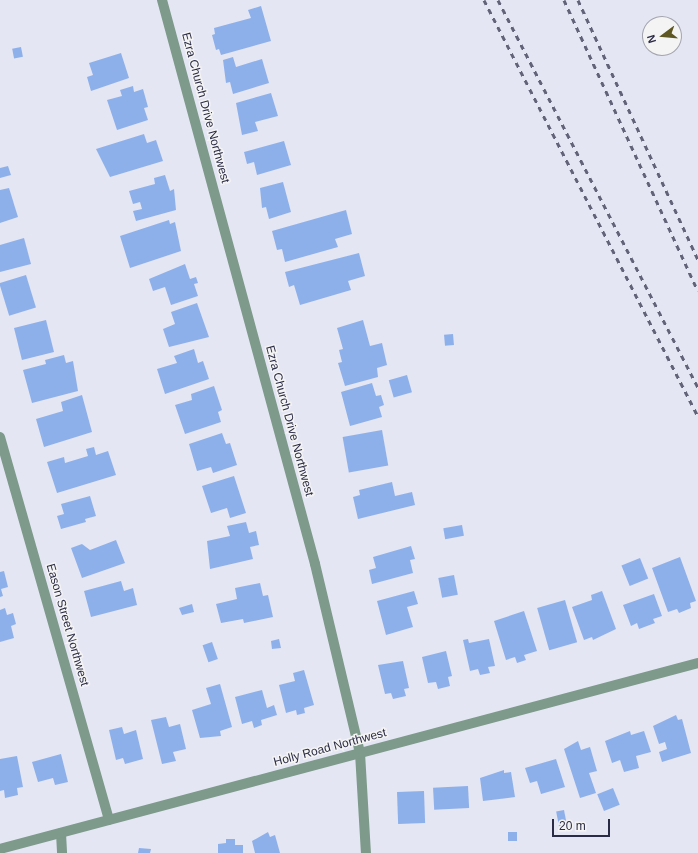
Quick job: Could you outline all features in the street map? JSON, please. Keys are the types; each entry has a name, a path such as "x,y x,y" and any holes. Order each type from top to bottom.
{"street":[{"name":"Ezra Church Drive Northwest","path":"162,0 315,564 360,753 366,853"},
{"name":"Eason Street Northwest","path":"0,437 109,820"},
{"name":"Holly Road Northwest","path":"0,849 698,663"},
{"path":"61,833 62,853"}],"building":[{"path":"261,6 271,41 221,55 219,49 216,50 212,35 215,34 214,28 251,18 248,10"},
{"path":"21,47 23,57 14,59 12,49"},
{"path":"121,53 129,78 91,91 87,77 93,75 89,63"},
{"path":"233,57 236,67 262,59 269,83 233,94 230,82 226,83 223,60"},
{"path":"133,86 134,92 143,89 148,107 144,108 148,120 117,130 107,100 122,96 120,90"},
{"path":"271,93 278,116 255,122 258,131 242,135 236,103"},
{"path":"144,134 147,143 156,140 163,161 110,177 96,149"},
{"path":"284,141 291,165 257,175 254,162 247,164 244,152"},
{"path":"8,166 11,175 0,178 0,168"},
{"path":"165,175 170,191 174,189 176,210 136,221 133,211 142,209 140,202 133,204 129,191 155,184 154,178"},
{"path":"283,182 291,212 269,219 266,207 262,208 260,188"},
{"path":"9,188 18,217 0,223 0,190"},
{"path":"346,210 352,234 335,239 338,247 285,262 282,249 277,250 272,231"},
{"path":"169,220 170,224 175,222 181,251 130,268 120,236"},
{"path":"24,238 31,264 0,272 0,245"},
{"path":"359,253 365,276 348,281 351,290 300,305 294,285 289,287 285,272"},
{"path":"185,264 190,279 196,277 198,283 194,284 198,296 171,305 165,287 153,291 149,279"},
{"path":"26,275 36,308 9,316 0,283"},
{"path":"197,303 209,337 169,347 163,329 175,324 171,312"},
{"path":"46,320 54,352 22,360 14,328"},
{"path":"363,320 370,346 382,343 387,365 377,368 378,377 345,386 338,363 342,362 339,350 343,349 337,328"},
{"path":"453,334 454,345 445,346 444,335"},
{"path":"194,349 198,363 203,361 209,379 165,394 157,369 177,363 174,356"},
{"path":"64,355 66,363 73,361 78,391 32,403 23,370 46,364 45,360"},
{"path":"407,375 412,392 394,398 389,380"},
{"path":"372,383 376,396 381,395 384,405 379,407 382,417 350,426 341,392"},
{"path":"214,386 222,410 218,412 221,422 185,434 175,405 192,400 191,394"},
{"path":"82,395 92,432 44,447 36,419 63,411 61,402"},
{"path":"382,430 388,465 349,472 343,437"},
{"path":"222,433 226,444 230,443 237,465 213,473 211,467 197,471 189,444"},
{"path":"94,447 96,455 108,451 116,475 57,493 47,462 64,457 65,463 88,456 86,449"},
{"path":"234,476 246,513 230,518 227,508 211,513 202,486"},
{"path":"392,482 395,496 412,492 415,505 358,519 353,497 360,495 359,490"},
{"path":"90,496 96,516 85,519 86,522 61,529 57,516 64,514 61,504"},
{"path":"246,522 249,533 256,531 259,545 250,547 253,559 210,569 207,541 230,536 227,526"},
{"path":"462,525 464,536 445,539 443,528"},
{"path":"116,540 125,563 82,578 71,548 82,544 90,550"},
{"path":"411,546 415,559 410,560 413,573 372,584 369,570 376,568 373,557"},
{"path":"680,557 696,601 690,603 691,608 679,613 677,609 668,612 652,568"},
{"path":"640,558 648,578 630,586 621,565"},
{"path":"4,571 8,587 1,589 3,596 0,597 0,572"},
{"path":"454,575 458,595 442,598 438,578"},
{"path":"121,581 124,591 133,588 137,605 91,617 84,591"},
{"path":"260,583 263,596 268,595 273,617 244,623 243,619 221,623 216,604 237,599 235,588"},
{"path":"414,591 418,604 407,607 413,627 386,635 377,601"},
{"path":"602,591 616,629 593,640 592,637 584,640 572,607 592,600 591,595"},
{"path":"654,594 662,616 653,619 655,623 639,629 637,623 631,626 623,605"},
{"path":"565,600 577,642 549,650 537,608"},
{"path":"192,604 194,612 182,615 179,608"},
{"path":"5,608 7,615 13,613 16,624 11,626 14,638 0,642 0,610"},
{"path":"524,611 537,651 524,655 526,660 517,663 515,657 506,660 494,621"},
{"path":"279,639 281,648 272,649 271,641"},
{"path":"468,639 469,643 489,639 495,666 488,667 490,673 480,675 478,669 470,671 463,640"},
{"path":"212,642 218,659 208,662 203,645"},
{"path":"446,651 452,676 448,677 450,686 438,689 436,682 428,683 422,657"},
{"path":"403,661 409,688 404,689 406,696 393,699 391,693 385,694 378,665"},
{"path":"304,670 314,705 304,708 305,713 297,715 296,710 286,713 279,685 295,681 293,673"},
{"path":"220,684 232,727 220,731 221,736 200,738 192,710 211,704 206,688"},
{"path":"262,690 267,708 274,705 277,715 261,720 262,725 254,728 252,721 242,724 235,697"},
{"path":"676,715 678,720 682,719 691,753 662,762 659,752 667,749 665,742 659,744 653,726"},
{"path":"166,717 169,727 180,724 186,749 173,752 176,761 162,764 151,720"},
{"path":"122,727 124,734 136,730 143,759 125,764 123,758 116,760 109,730"},
{"path":"630,731 631,735 644,731 651,752 636,756 639,768 624,772 620,760 612,763 605,741"},
{"path":"578,741 581,750 590,747 597,771 589,773 596,793 580,798 564,749"},
{"path":"61,754 68,782 55,785 53,778 38,782 32,762"},
{"path":"17,756 23,787 17,788 18,795 5,798 4,790 0,791 0,759"},
{"path":"556,759 565,787 541,794 537,781 530,783 525,768"},
{"path":"504,770 504,773 511,772 515,797 483,801 480,778"},
{"path":"468,786 469,808 434,810 433,788"},
{"path":"613,788 620,805 604,811 597,794"},
{"path":"424,791 425,823 398,824 397,792"},
{"path":"564,810 567,825 559,826 556,812"},
{"path":"268,832 270,837 275,835 280,853 255,853 252,841"},
{"path":"508,832 517,832 517,841 508,841"},
{"path":"226,839 235,839 235,845 243,845 243,853 218,853 218,844 226,843"},
{"path":"139,848 151,849 150,853 138,853"}],"railway":[{"path":"484,0 698,416"},
{"path":"498,0 698,388"},
{"path":"564,0 698,291"},
{"path":"578,0 698,260"}]}
